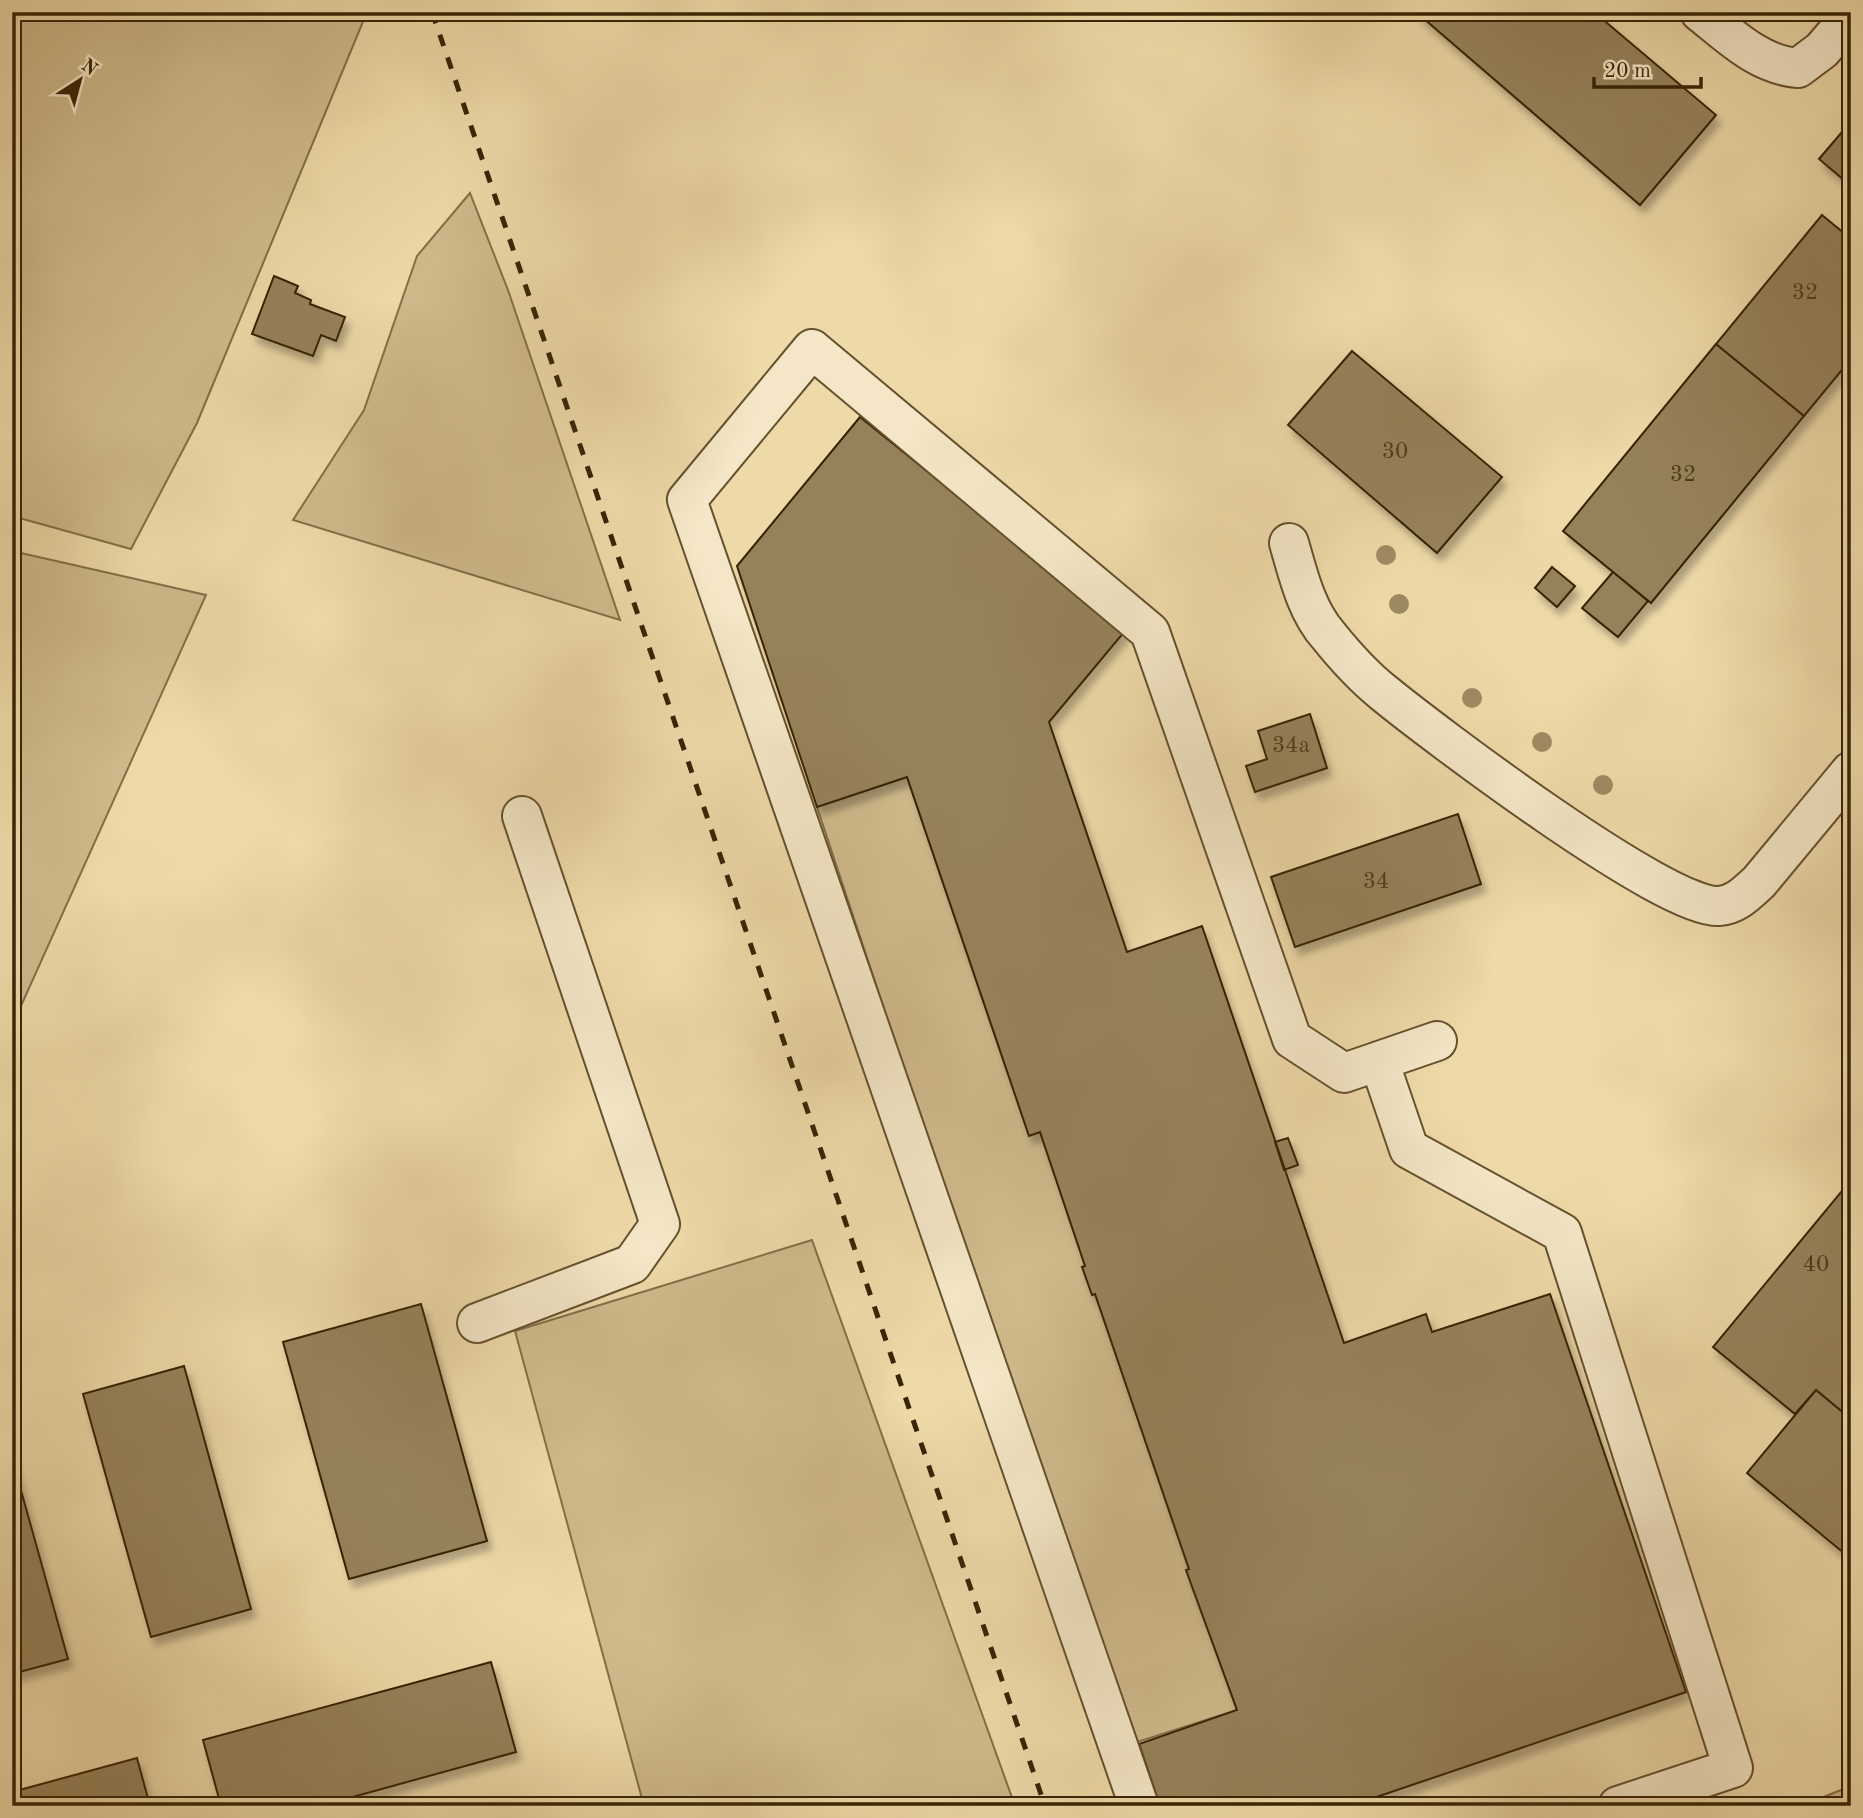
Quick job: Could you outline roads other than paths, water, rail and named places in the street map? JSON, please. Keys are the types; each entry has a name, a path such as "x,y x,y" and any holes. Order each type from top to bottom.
{"lane":[{"path":"1700,12 1758,57 1779,66 1798,68 1822,50 1851,16"},
{"path":"1139,1806 687,500 812,349 1150,632 1293,1039 1344,1073 1437,1041"},
{"path":"1289,543 1301,586 1326,634 1381,690 1469,759 1578,834 1693,902 1720,906 1742,898 1759,882 1851,771"},
{"path":"477,1323 632,1264 660,1224 522,816"},
{"path":"1379,1061 1409,1149 1562,1233 1733,1768 1618,1806"}],"railway":[{"path":"432,12 1045,1806"}]}
